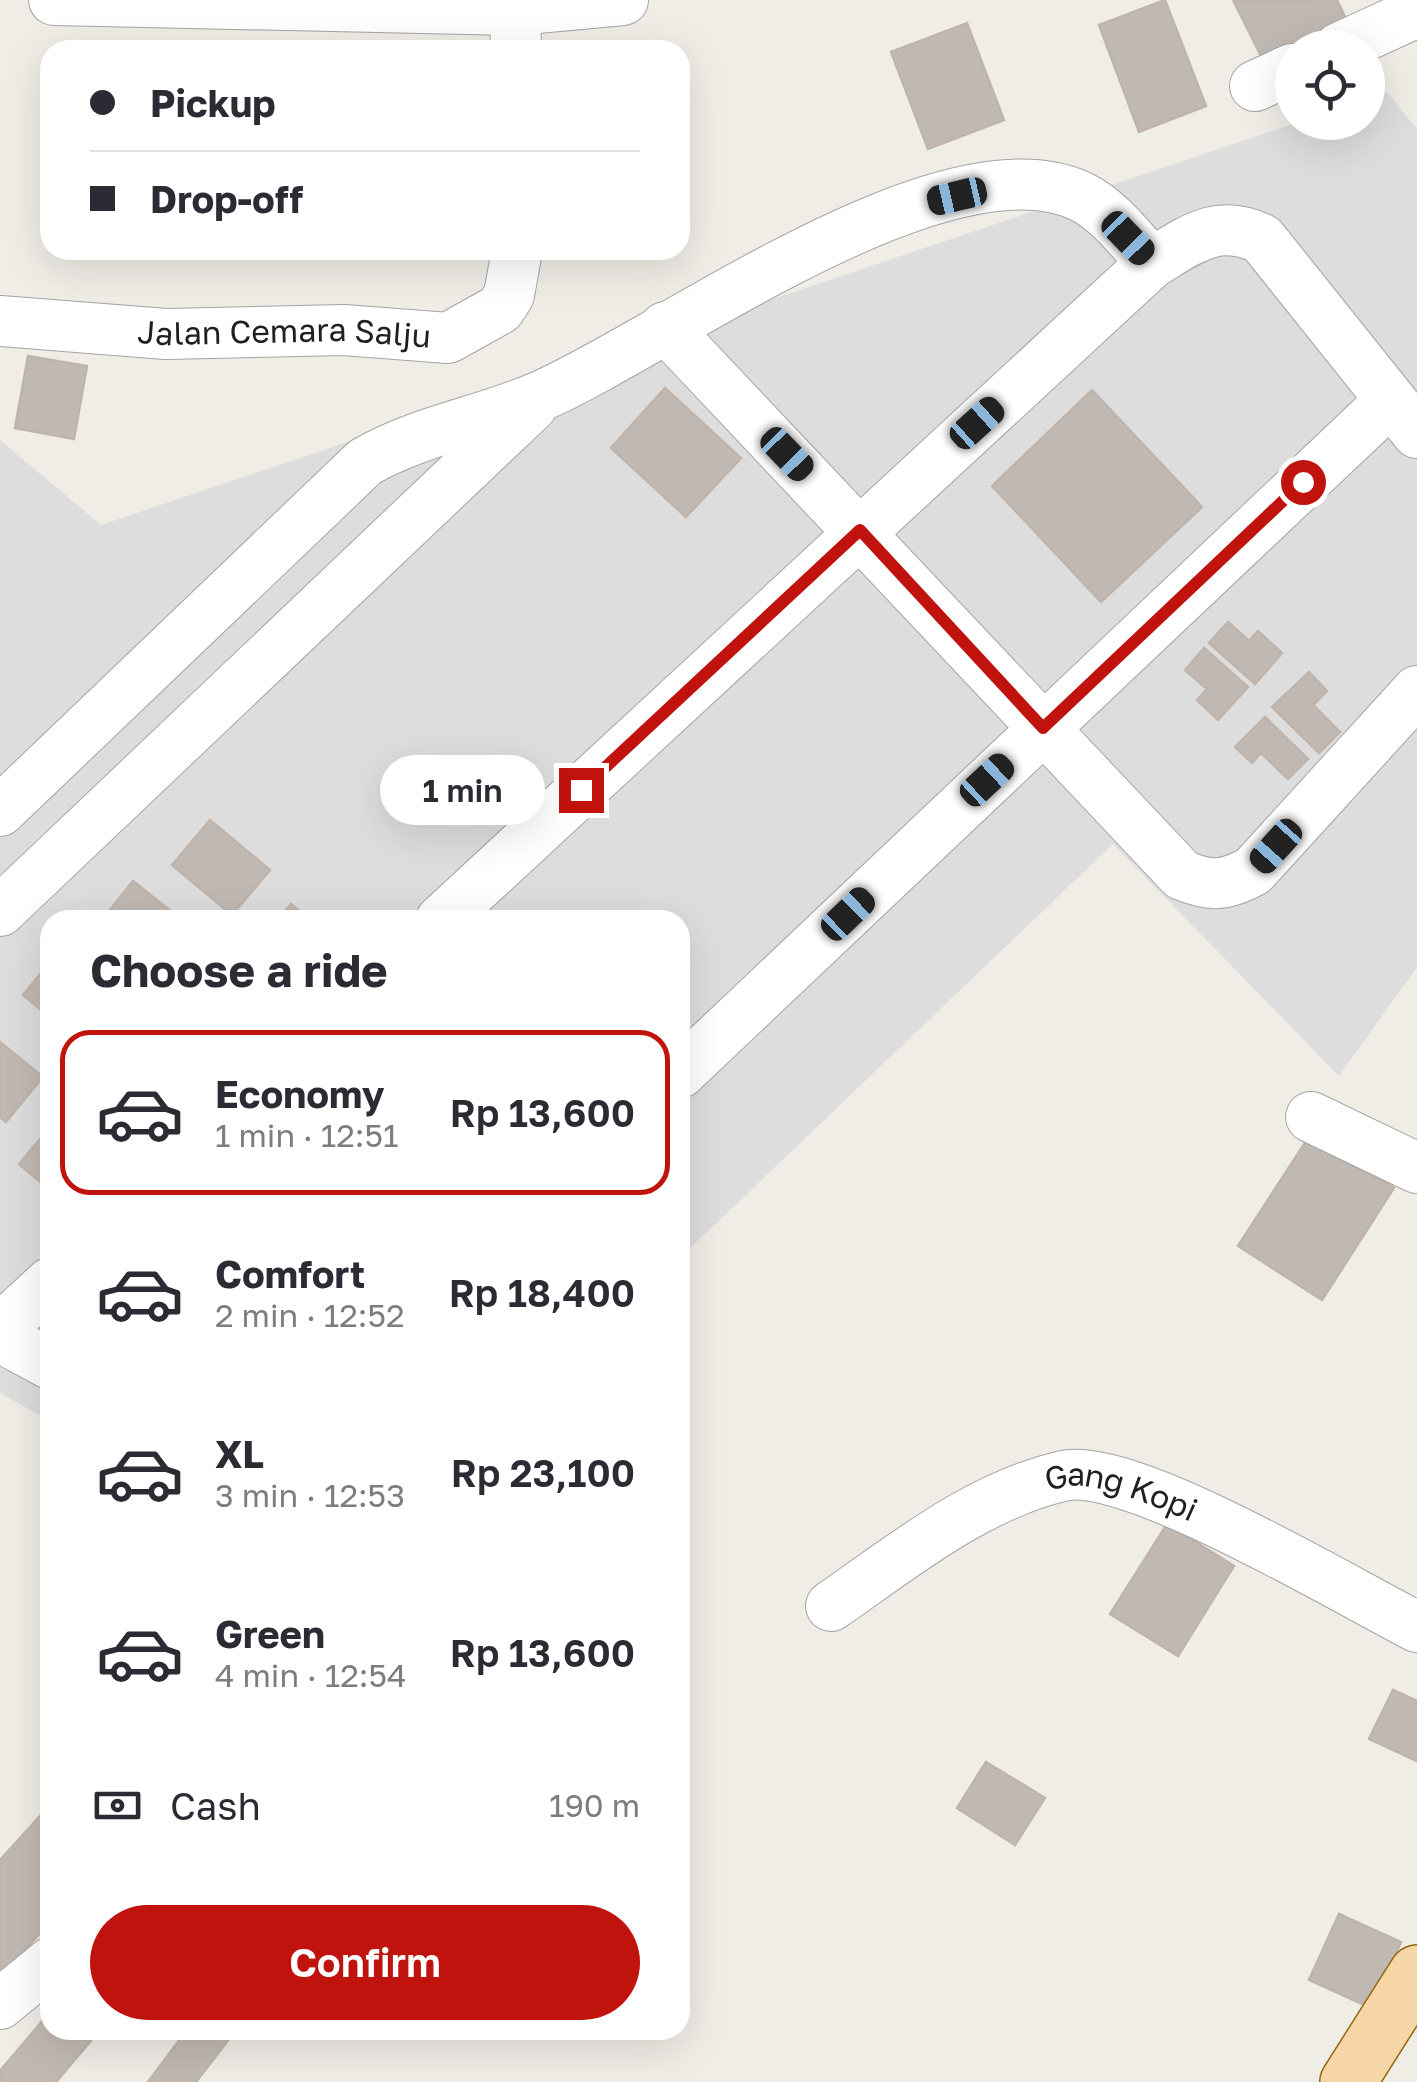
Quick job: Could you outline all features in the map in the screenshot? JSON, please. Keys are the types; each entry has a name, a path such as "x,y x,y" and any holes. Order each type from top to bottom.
{"main road":[{"path":"1348,2082 1417,1973"}],"street":[{"path":"54,0 515,20 623,0"},
{"path":"1378,30 1417,12"},
{"path":"0,811 365,462 392,447 543,395 868,222 992,188 1049,188 1079,196 1104,212 1152,263"},
{"path":"452,910 1152,263 1202,233 1223,227 1262,239 1404,417 1043,728 690,1063"},
{"name":"Jalan Cemara Salju","path":"0,322 186,334 344,330 448,338 500,309 509,296 515,260"},
{"path":"665,327 1182,875 1208,886 1230,883 1253,871 1417,692"},
{"path":"0,912 543,395"},
{"path":"1311,1117 1417,1168"},
{"path":"0,1329 40,1292"},
{"path":"0,1338 40,1359"},
{"name":"Gang Kopi","path":"830,1606 980,1507 1028,1487 1084,1473 1126,1482 1187,1509 1417,1627"},
{"path":"0,2004 40,1971"}],"shaded area":[{"path":"1387,92 1417,129 1417,967 1339,1076 1113,844 690,1248 690,910 40,910 40,1415 0,1393 0,440 101,525 1275,130 1275,140 1385,140"}],"building":[{"path":"1165,0 1206,106 1139,132 1099,25"},
{"path":"1233,0 1337,0 1346,19 1324,30 1275,30 1275,54 1263,60"},
{"path":"967,23 1004,120 928,149 891,52"},
{"path":"28,356 87,366 74,439 15,428"},
{"path":"665,388 741,458 686,517 611,448"},
{"path":"1092,390 1202,507 1101,602 992,486"},
{"path":"1228,622 1249,641 1258,631 1282,653 1255,684 1209,643"},
{"path":"1204,648 1248,687 1218,720 1197,700 1207,689 1185,670"},
{"path":"1309,672 1327,691 1313,705 1340,732 1319,753 1272,707"},
{"path":"1265,717 1308,759 1288,779 1261,753 1252,763 1235,747"},
{"path":"210,820 270,870 236,910 226,910 172,865"},
{"path":"133,881 169,910 110,910"},
{"path":"40,974 40,1009 23,995"},
{"path":"0,1042 40,1075 40,1081 6,1122 0,1117"},
{"path":"1310,1135 1394,1188 1322,1300 1238,1246"},
{"path":"40,1139 40,1182 19,1164"},
{"path":"1167,1524 1234,1566 1178,1656 1110,1614"},
{"path":"1393,1690 1417,1701 1417,1761 1369,1739"},
{"path":"986,1762 1045,1798 1015,1845 957,1808"},
{"path":"40,1816 40,1933 0,1978 0,1860"},
{"path":"1339,1914 1401,1942 1371,2008 1309,1980"},
{"path":"40,2024 40,2040 92,2040 56,2082 0,2082 0,2071"},
{"path":"180,2040 228,2040 196,2082 148,2082"}],"route":[{"path":"581,790 860,530 1043,728 1303,482"}]}
